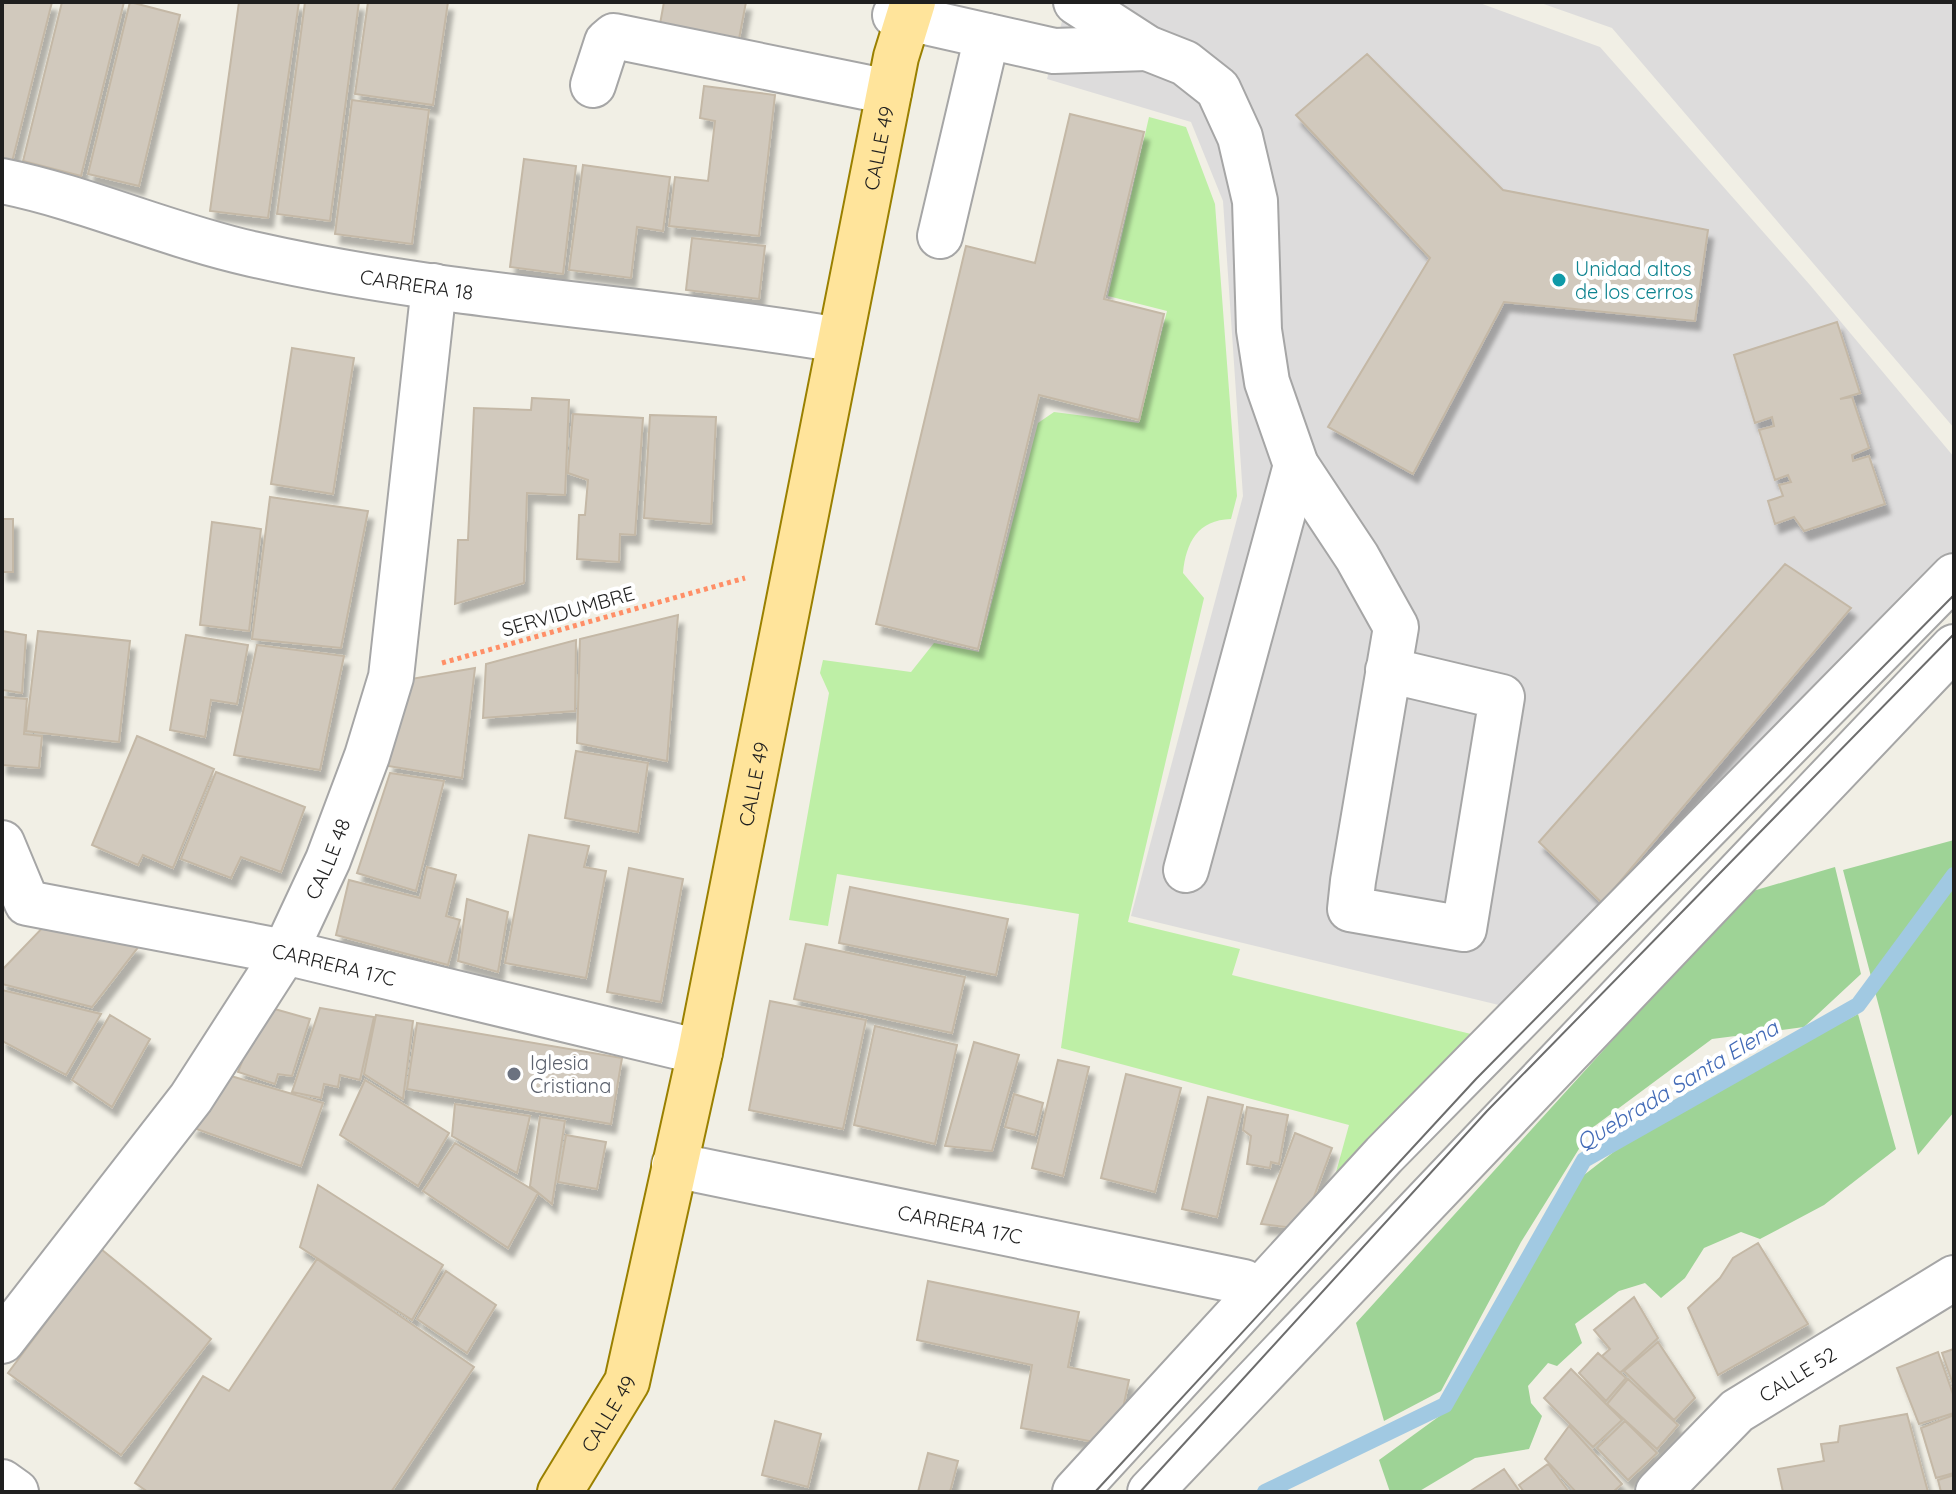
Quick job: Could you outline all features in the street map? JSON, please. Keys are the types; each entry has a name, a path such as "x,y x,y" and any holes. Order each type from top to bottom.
{"main road":[{"name":"CALLE 49","path":"560,1492 627,1382 700,1052 899,31"}],"street":[{"path":"1076,2 1147,48 1185,63 1218,89 1240,137 1255,201 1259,330 1267,382 1296,465 1357,557 1396,627 1388,670 1350,909 1464,929 1502,697 1388,670"},
{"path":"593,85 607,42 614,36 899,31 987,36 1054,51 1147,48"},
{"path":"940,236 987,36"},
{"name":"CARRERA 18","path":"2,181 35,188 154,229 253,255 434,286 840,340"},
{"name":"CALLE 48","path":"2,1341 191,1098 285,952 328,860 367,756 391,677 434,286"},
{"path":"1186,870 1296,465"},
{"path":"1075,1492 1384,1155 1954,576"},
{"path":"1150,1492 1954,647"},
{"name":"CARRERA 17C","path":"2,843 14,912 285,952 700,1052"},
{"name":"CARRERA 17C","path":"674,1165 1244,1282"},
{"name":"CALLE 52","path":"1658,1492 1737,1411 1954,1278"},
{"path":"2,1482 16,1492"}],"path":[{"name":"SERVIDUMBRE","path":"391,677 753,576"}],"shaded area":[{"path":"1067,2 1477,2 1600,47 1810,285 1954,457 1954,550 1503,1006 1131,916 1243,496 1223,201 1191,122 1047,79"},
{"path":"1538,2 1954,2 1954,428 1612,28"}],"green space":[{"path":"1149,117 1186,127 1215,204 1237,496 1231,519 1202,528 1187,552 1183,573 1204,598 1128,922 1240,949 1232,975 1475,1035 1332,1187 1349,1125 1061,1048 1079,914 837,874 828,926 789,920 829,693 820,673 823,660 911,672 934,643 979,652 1038,423 1054,412 1139,423 1167,311 1108,296"},
{"path":"1954,840 1954,1112 1918,1155 1843,870"},
{"path":"1835,867 1861,974 1804,1027 1712,1039 1592,1128 1521,1242 1441,1391 1384,1421 1356,1323 1746,893"},
{"path":"1858,1014 1896,1149 1824,1205 1760,1239 1741,1232 1704,1248 1685,1278 1661,1298 1645,1283 1619,1291 1575,1324 1582,1343 1557,1366 1548,1363 1528,1386 1531,1403 1542,1416 1529,1449 1475,1458 1418,1492 1390,1492 1379,1460 1452,1407 1481,1340 1534,1262 1575,1182 1647,1126"}],"building":[{"path":"2,2 52,2 11,166 2,163"},
{"path":"62,2 124,2 81,176 23,161"},
{"path":"130,2 180,15 139,186 88,174"},
{"path":"239,2 299,2 268,218 210,211"},
{"path":"305,2 359,2 330,221 277,214"},
{"path":"368,2 448,2 433,105 355,94"},
{"path":"664,2 746,2 739,39 660,24"},
{"name":"Unidad altos de los cerros","path":"1367,54 1503,190 1708,230 1695,321 1504,302 1413,474 1328,427 1430,258 1296,115"},
{"path":"704,86 775,95 759,236 669,226 675,177 708,181 715,121 700,118"},
{"path":"352,100 429,110 412,244 335,234"},
{"path":"1070,114 1144,132 1104,299 1164,314 1139,420 1039,395 978,649 876,624 966,246 1035,263"},
{"path":"524,159 576,166 563,274 510,267"},
{"path":"583,165 670,177 663,231 637,227 631,278 569,270"},
{"path":"692,238 765,246 759,299 686,290"},
{"path":"1837,322 1860,393 1840,399 1852,397 1869,448 1852,455 1853,461 1869,456 1885,504 1804,531 1794,517 1775,524 1768,501 1783,496 1779,485 1791,482 1788,475 1775,480 1759,430 1774,426 1772,417 1755,423 1734,355"},
{"path":"292,348 354,358 333,494 271,484"},
{"path":"532,398 569,400 565,495 527,493 524,583 455,604 458,540 468,540 474,408 531,410"},
{"path":"573,414 643,418 635,535 620,534 619,562 577,559 579,515 585,515 588,480 568,473"},
{"path":"650,415 716,417 711,524 644,518"},
{"path":"270,497 368,511 341,648 252,639"},
{"path":"2,519 13,519 13,572 2,572"},
{"path":"212,522 261,529 249,631 200,625"},
{"path":"1785,564 1851,608 1602,903 1539,842"},
{"path":"678,615 667,761 577,743 580,639"},
{"path":"2,631 26,635 22,693 2,690"},
{"path":"38,631 130,641 119,742 26,731"},
{"path":"186,635 248,645 237,704 211,700 205,737 170,730"},
{"path":"576,640 575,711 483,718 486,664"},
{"path":"257,645 344,656 320,770 234,755"},
{"path":"475,668 462,778 388,766 405,680"},
{"path":"2,697 27,699 24,734 42,736 39,768 2,765"},
{"path":"137,736 214,769 173,868 143,855 138,865 92,845"},
{"path":"576,751 648,763 638,832 565,818"},
{"path":"216,772 305,807 281,872 241,857 231,878 181,859"},
{"path":"390,773 444,781 416,891 357,873"},
{"path":"529,835 589,846 584,867 606,871 586,978 505,963"},
{"path":"427,867 456,875 446,916 460,920 448,965 336,935 349,880 420,898"},
{"path":"629,868 683,879 661,1002 607,992"},
{"path":"850,887 1008,919 996,975 839,943"},
{"path":"467,899 508,912 498,972 458,961"},
{"path":"47,923 139,946 92,1007 2,984 2,970"},
{"path":"806,944 965,977 952,1033 794,999"},
{"path":"2,990 101,1014 66,1075 2,1041"},
{"path":"770,1001 866,1020 843,1129 749,1110"},
{"path":"264,1006 310,1019 292,1076 278,1074 275,1084 238,1072"},
{"path":"320,1008 374,1017 360,1080 340,1075 338,1087 324,1084 321,1098 292,1092"},
{"path":"110,1015 150,1039 112,1107 72,1080"},
{"path":"376,1015 413,1021 403,1099 364,1074"},
{"name":"Iglesia Cristiana","path":"417,1023 622,1058 611,1124 407,1089"},
{"path":"875,1026 957,1045 935,1144 854,1125"},
{"path":"974,1042 1019,1055 992,1151 945,1146"},
{"path":"1058,1060 1089,1067 1063,1176 1032,1168"},
{"path":"1126,1074 1181,1088 1155,1192 1101,1178"},
{"path":"231,1076 323,1103 301,1166 191,1127"},
{"path":"365,1080 449,1133 418,1186 340,1135"},
{"path":"1014,1094 1043,1103 1035,1135 1005,1127"},
{"path":"1208,1097 1243,1105 1217,1217 1182,1209"},
{"path":"455,1104 530,1116 517,1173 452,1136"},
{"path":"1247,1107 1288,1115 1279,1164 1271,1162 1270,1168 1247,1164 1251,1136 1243,1130"},
{"path":"540,1117 565,1121 552,1204 530,1186"},
{"path":"1295,1133 1332,1148 1302,1229 1261,1224"},
{"path":"566,1135 606,1142 597,1189 558,1182"},
{"path":"455,1143 538,1193 508,1248 423,1191"},
{"path":"318,1185 443,1265 412,1320 300,1247"},
{"path":"1758,1243 1808,1324 1718,1375 1688,1308 1720,1278 1733,1258"},
{"path":"101,1249 211,1339 121,1455 8,1373"},
{"path":"317,1259 474,1367 391,1492 148,1492 135,1483 203,1376 229,1391"},
{"path":"446,1271 496,1305 467,1353 417,1319"},
{"path":"928,1281 1079,1312 1068,1367 1129,1380 1115,1446 1021,1428 1032,1365 917,1340"},
{"path":"1634,1297 1658,1338 1620,1373 1602,1356 1610,1349 1594,1330"},
{"path":"1658,1342 1695,1398 1674,1420 1624,1371"},
{"path":"1954,1349 1954,1387 1942,1353"},
{"path":"1938,1352 1954,1397 1954,1413 1919,1424 1897,1368"},
{"path":"1598,1353 1626,1378 1606,1401 1579,1373"},
{"path":"1571,1369 1622,1420 1593,1447 1544,1398"},
{"path":"1628,1379 1678,1425 1657,1449 1607,1404"},
{"path":"1907,1414 1928,1492 1783,1492 1778,1469 1824,1461 1821,1444 1838,1442 1840,1426"},
{"path":"1954,1415 1954,1473 1936,1478 1921,1428"},
{"path":"775,1421 821,1434 808,1487 762,1475"},
{"path":"1625,1421 1657,1453 1628,1480 1597,1448"},
{"path":"1569,1426 1622,1484 1613,1492 1576,1492 1545,1459"},
{"path":"928,1453 958,1461 950,1492 918,1492"},
{"path":"1548,1464 1569,1492 1524,1492 1519,1485"},
{"path":"1504,1469 1520,1492 1469,1492"},
{"path":"1954,1475 1954,1492 1941,1492 1938,1480"}],"waterway":[{"name":"Quebrada Santa Elena","path":"1265,1492 1445,1405 1584,1160 1858,1005 1954,875"}],"tram line":[{"path":"1095,1492 1476,1079 1954,595"},
{"path":"1140,1492 1487,1111 1954,634"}],"place":[{"name":"Unidad altos de los cerros","path":"1559,280"},
{"name":"Iglesia Cristiana","path":"514,1074"}]}
